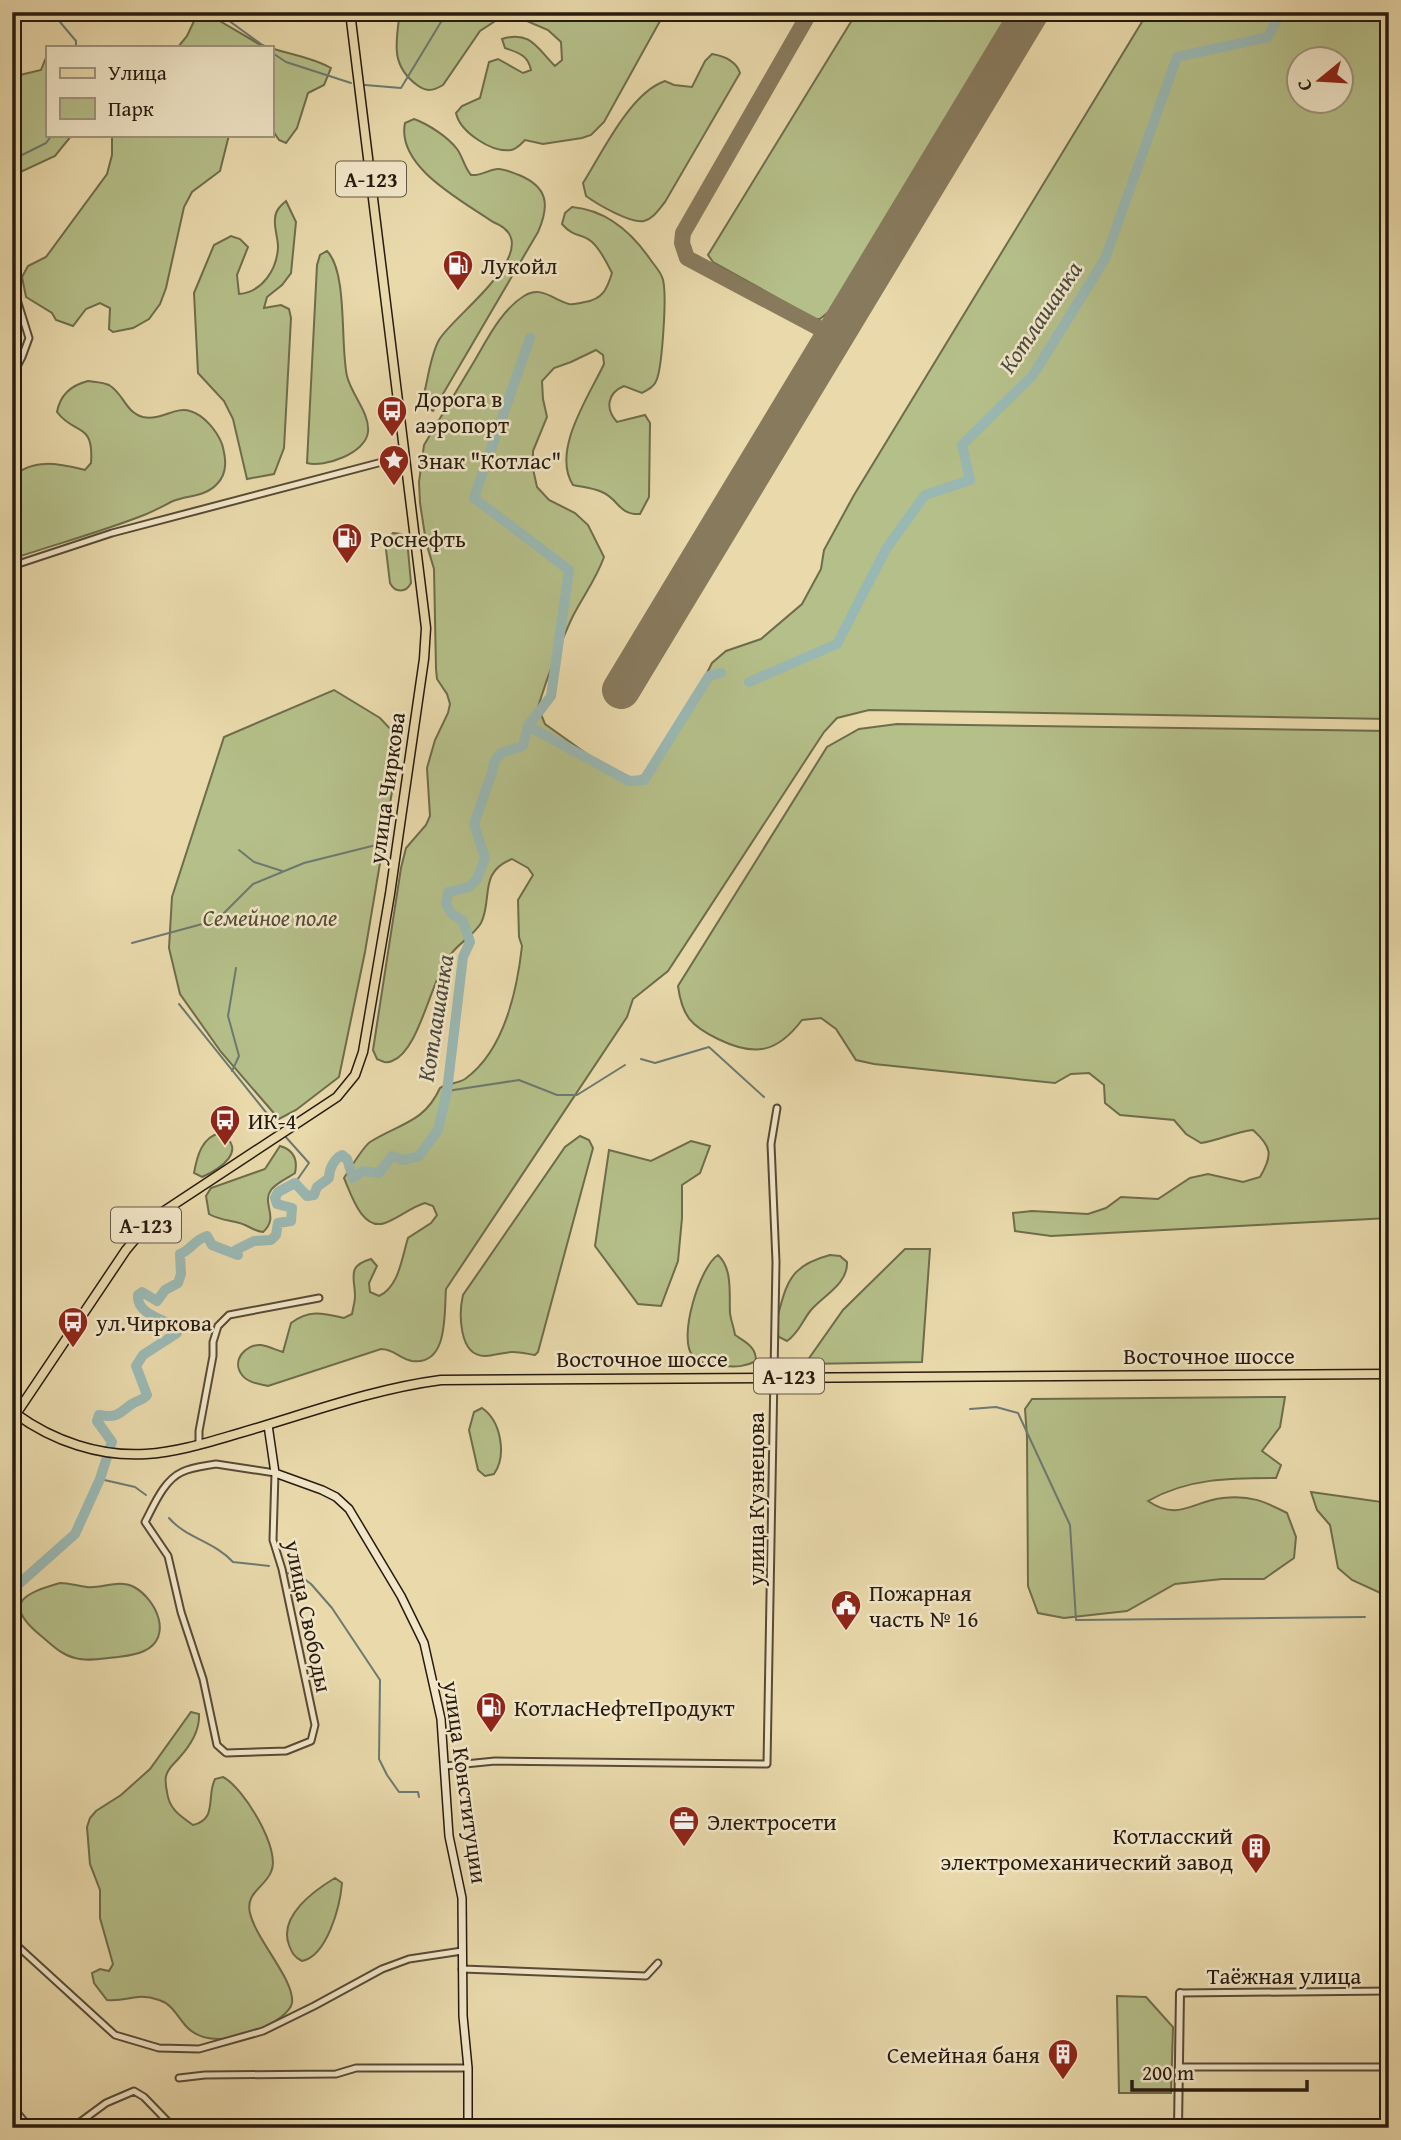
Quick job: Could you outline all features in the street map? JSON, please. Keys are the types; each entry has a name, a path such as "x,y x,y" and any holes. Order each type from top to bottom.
{"main road":[{"name":"улица Чиркова","path":"14,1417 126,1250 152,1219 337,1097 355,1075 363,1052 390,894 424,659 426,628 350,12"},
{"name":"Восточное шоссе","path":"199,1445 385,1390 441,1380 1389,1374"},
{"name":"А-123","path":"14,1417 82,1446 117,1453 163,1452 199,1445"},
{"path":"268,1425 275,1473"},
{"name":"улица Конституции","path":"275,1473 336,1497 349,1509 361,1526 424,1643 441,1719 449,1836 462,1898 468,2128"}],"street":[{"path":"12,376 29,338 14,290"},
{"path":"12,566 112,533 405,456"},
{"name":"улица Кузнецова","path":"445,1766 495,1761 767,1764 776,1262 771,1144 777,1108"},
{"path":"199,1445 213,1342 218,1326 229,1315 319,1298"},
{"name":"улица Свободы","path":"216,1464 275,1473 273,1540 282,1569 315,1725 311,1741 286,1751 226,1753 217,1745 203,1679 181,1612 168,1556 145,1522 172,1479 188,1469 216,1464"},
{"path":"12,1941 115,2035 159,2048 186,2049 199,2049 263,2031 400,1962 462,1951"},
{"path":"462,1969 646,1976 658,1963"},
{"name":"Таёжная улица","path":"1180,1993 1389,1991"},
{"path":"1178,2128 1180,1993"},
{"path":"1179,2067 1389,2067"},
{"path":"178,2078 205,2075 336,2074 356,2068 468,2068"},
{"path":"72,2128 114,2098 134,2091 144,2097 174,2128"},
{"path":"12,2106 30,2128"}],"green space":[{"path":"400,12 665,12 604,122 591,135 543,144 525,140 515,149 503,150 486,145 470,134 456,113 462,106 480,98 489,62 498,59 523,73 531,70 525,58 505,48 502,39 520,37 532,42 555,66 562,60 561,42 548,30 513,15 503,16 480,31 443,85 427,90 408,77 399,61 397,43"},
{"path":"857,12 1012,12 831,310 820,319 815,319 713,262 708,255"},
{"path":"1148,12 1217,12 1219,17 1237,12 1389,12 1389,719 869,710 837,718 824,732 668,971 633,999 627,1017 446,1289 442,1335 433,1355 424,1360 412,1361 381,1349 268,1386 247,1380 238,1364 245,1350 261,1345 283,1352 291,1323 298,1319 316,1313 344,1318 352,1314 355,1298 354,1273 358,1265 371,1259 377,1266 369,1283 370,1292 379,1296 391,1286 399,1271 408,1238 431,1223 437,1215 433,1206 425,1203 385,1223 370,1222 358,1210 344,1178 370,1142 419,1115 434,1100 440,1088 465,1079 478,1067 499,1036 512,1000 522,946 519,937 518,900 533,875 528,868 512,859 494,871 481,923 444,965 418,1029 402,1054 392,1061 384,1062 377,1059 373,1050 401,868 406,848 426,825 430,816 427,768 450,704 437,679 434,569 426,542 420,503 419,482 424,445 494,328 515,302 536,292 575,304 591,301 600,296 606,288 612,273 598,249 585,237 570,231 562,224 565,213 572,207 607,218 643,249 661,275 664,284 664,311 661,359 655,384 642,393 624,386 618,389 611,397 609,407 617,422 645,415 650,423 649,497 640,514 627,512 602,492 573,485 567,471 569,440 604,364 603,355 596,350 554,368 542,381 547,417 533,451 537,487 549,500 575,513 588,525 604,557 571,620 549,674 538,707 545,724 601,764 634,779 651,772 687,713 712,663 726,651 761,639 802,604 821,569 824,550 854,495"},
{"path":"213,17 265,46 179,46 195,19"},
{"path":"273,49 331,68 324,85 308,93 297,128 286,143 279,140 273,131"},
{"path":"712,54 729,60 736,65 740,73 656,213 644,221 638,221 623,217 586,196 583,183 618,125 640,98 665,81 692,87 705,61"},
{"path":"45,60 46,136 71,136 55,156 12,176 12,82 20,75 41,70"},
{"path":"414,119 437,131 453,144 471,175 499,169 519,175 536,185 545,205 538,232 433,411 425,407 423,398 436,346 448,329 493,281 506,263 512,247 508,233 450,193 421,168 405,139 405,123"},
{"path":"112,136 229,136 220,171 192,192 184,207 160,304 149,319 133,328 113,332 109,329 110,308 100,303 86,309 73,326 56,320 52,313 26,297 22,277 28,266 46,257 107,174 112,155"},
{"path":"286,201 296,222 291,273 282,285 267,297 264,308 281,305 289,309 291,318 284,448 274,474 247,479 233,419 224,401 198,373 194,293 214,245 231,236 240,239 248,247 237,275 239,294 255,289 267,278 277,256 275,216"},
{"path":"327,251 334,261 341,292 347,376 366,418 368,432 366,440 352,452 333,461 314,464 307,463 317,265 320,255"},
{"path":"88,381 109,385 132,411 143,417 156,417 185,410 200,416 217,434 222,444 225,460 221,480 202,494 173,501 128,521 12,559 12,478 20,471 37,465 56,464 85,470 91,463 91,450 86,435 57,412 68,392"},
{"path":"393,533 401,534 407,539 411,583 406,589 395,589 390,583 385,541"},
{"name":"Семейное поле","path":"334,690 380,718 396,735 392,792 365,952 339,1077 296,1110 279,1119 221,1052 180,994 169,948 172,897 224,737"},
{"path":"897,724 1389,731 1389,1218 1051,1236 1015,1231 1013,1213 1032,1211 1088,1214 1106,1208 1121,1197 1158,1199 1190,1178 1208,1174 1243,1182 1260,1177 1269,1157 1267,1147 1253,1130 1201,1143 1186,1134 1174,1120 1120,1115 1105,1103 1104,1085 1089,1073 1071,1074 1055,1083 874,1064 856,1060 836,1029 821,1018 802,1020 784,1039 764,1049 754,1050 731,1045 709,1034 689,1019 682,1005 678,986 827,747 859,729"},
{"path":"220,1133 232,1146 229,1158 202,1177 194,1173 205,1143"},
{"path":"580,1136 589,1140 593,1148 538,1352 535,1355 513,1352 488,1356 476,1354 470,1349 462,1332 463,1295 565,1147"},
{"path":"691,1141 710,1146 700,1173 682,1185 678,1261 661,1306 638,1304 595,1246 609,1150 651,1161"},
{"path":"280,1146 294,1156 295,1173 279,1183 268,1195 270,1221 263,1232 209,1214 206,1196 211,1188 265,1169"},
{"path":"905,1249 930,1249 922,1362 805,1364 843,1310"},
{"path":"718,1255 728,1274 730,1313 735,1335 750,1346 756,1356 756,1361 744,1365 703,1363 693,1356 689,1347 689,1319 698,1287 704,1273"},
{"path":"830,1255 840,1256 847,1262 844,1277 811,1310 791,1338 787,1341 779,1337 774,1328 790,1281 804,1266"},
{"path":"1285,1397 1280,1427 1262,1451 1281,1465 1276,1478 1210,1481 1163,1493 1148,1501 1168,1510 1223,1498 1241,1497 1264,1502 1287,1513 1296,1537 1294,1558 1264,1579 1222,1579 1175,1584 1127,1611 1064,1618 1038,1613 1028,1586 1025,1409 1032,1399"},
{"path":"482,1408 494,1421 501,1448 494,1474 485,1476 478,1470 469,1430 474,1412"},
{"path":"1311,1492 1389,1503 1389,1597 1352,1580 1338,1568 1330,1525 1317,1510"},
{"path":"60,1583 87,1587 122,1584 134,1587 155,1609 160,1628 158,1637 153,1645 144,1651 131,1655 85,1660 65,1654 28,1624 20,1607 28,1595"},
{"path":"191,1712 199,1714 198,1726 190,1743 167,1773 168,1798 176,1812 193,1825 201,1822 209,1813 215,1779 223,1777 240,1793 259,1820 271,1849 273,1862 268,1877 250,1900 250,1913 288,1983 292,2003 285,2014 265,2027 224,2039 202,2037 193,2032 171,2007 159,2000 138,1997 107,2000 94,1983 92,1973 100,1969 109,1971 113,1964 100,1918 100,1890 90,1864 87,1827 90,1818 150,1769"},
{"path":"335,1878 342,1883 331,1929 319,1950 302,1961 289,1945 289,1924 300,1905"},
{"path":"1117,1996 1146,1997 1173,2027 1171,2093 1119,2093"}],"waterway":[{"path":"66,12 60,22 76,41 76,46"},
{"path":"217,12 264,46"},
{"path":"365,85 401,88 447,12"},
{"name":"Котлашанка","path":"749,682 837,644 886,549 925,495 970,480 962,445 1033,375 1105,259 1177,57 1268,37 1281,12"},
{"path":"273,53 286,62 351,83"},
{"path":"12,160 46,143 51,136"},
{"name":"Котлашанка","path":"110,1447 112,1442 97,1421 99,1415 117,1414 147,1395 136,1366 143,1355 177,1333 178,1327 146,1312 141,1307 138,1295 142,1292 157,1301 165,1290 178,1283 181,1274 180,1254 207,1236 212,1245 238,1255 236,1250 254,1241 271,1240 276,1235 278,1223 291,1221 292,1208 277,1204 275,1198 278,1192 295,1183 307,1196 314,1195 317,1187 329,1178 332,1165 342,1155 347,1159 353,1178 363,1171 379,1173 392,1156 403,1160 419,1156 438,1130 447,1091 463,957 470,942 463,921 452,914 446,904 448,892 469,887 477,879 485,858 474,824 494,762 501,753 523,746 528,726 551,696 569,570 474,498 530,338"},
{"name":"Котлашанка","path":"528,726 629,781 644,780 709,676 721,673"},
{"path":"132,943 217,920 253,884 304,863 376,845"},
{"path":"239,850 254,862 282,871"},
{"path":"232,1071 239,1056 228,1016 236,968"},
{"path":"179,1004 281,1131"},
{"path":"641,1059 655,1063 709,1047 764,1097"},
{"path":"447,1091 519,1080 557,1095 577,1095 625,1065"},
{"path":"284,1135 309,1163 295,1183"},
{"path":"970,1409 996,1407 1018,1413 1070,1525 1076,1620 1365,1617"},
{"name":"Котлашанка","path":"12,1590 75,1534 107,1457"},
{"path":"100,1479 135,1487 146,1495"},
{"path":"169,1518 233,1562 269,1566"},
{"path":"288,1573 311,1584 332,1608 380,1680 379,1759 399,1792 418,1792 419,1797"}],"taxiway":[{"path":"810,12 683,233 682,243 687,258 834,336"}],"runway":[{"path":"621,690 1030,12"}],"railway":[{"path":"12,1991 24,2000"}],"place":[{"name":"Лукойл","path":"458,292"},
{"name":"Дорога в аэропорт","path":"392,438"},
{"name":"Знак \"Котлас\"","path":"394,487"},
{"name":"Роснефть","path":"347,565"},
{"name":"ИК-4","path":"225,1147"},
{"name":"ул.Чиркова","path":"73,1349"},
{"name":"Пожарная часть № 16","path":"846,1632"},
{"name":"КотласНефтеПродукт","path":"491,1734"},
{"name":"Электросети","path":"684,1848"},
{"name":"Котласский электромеханический завод","path":"1256,1875"},
{"name":"Семейная баня","path":"1063,2081"}]}
